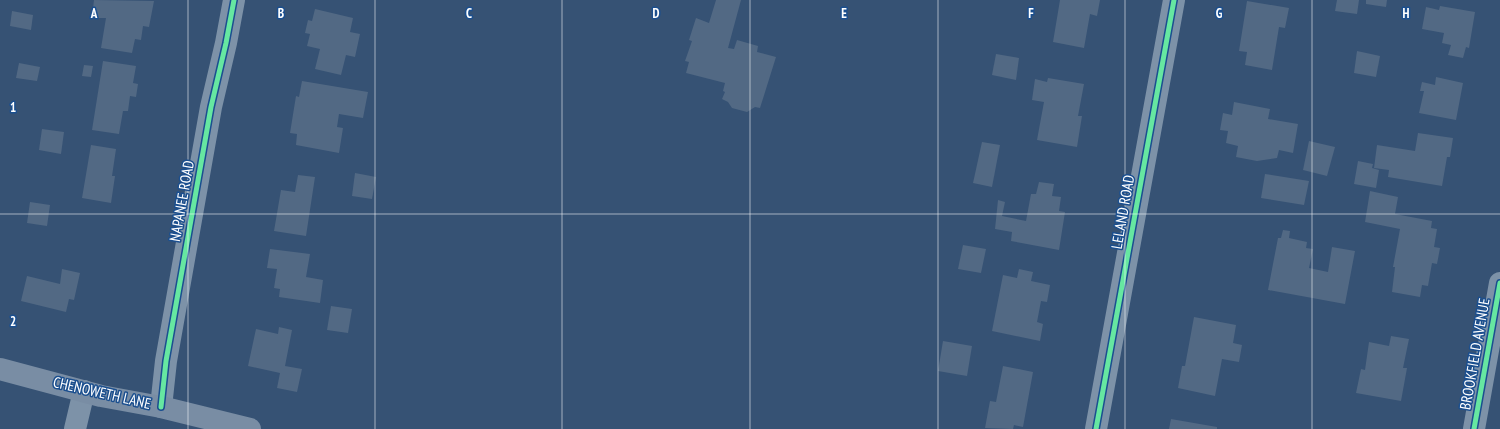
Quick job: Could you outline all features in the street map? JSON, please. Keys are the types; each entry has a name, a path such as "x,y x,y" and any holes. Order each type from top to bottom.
{"main road":[{"name":"CHENOWETH LANE","path":"0,369 84,391 161,407 250,429"}],"street":[{"name":"NAPANEE ROAD","path":"161,407 166,361 211,107 226,43 234,0"},
{"name":"LELAND ROAD","path":"1096,429 1174,0"},
{"name":"BROOKFIELD AVENUE","path":"1474,429 1500,283"},
{"path":"75,429 84,391"}],"building":[{"path":"94,0 154,1 149,27 143,26 141,40 135,39 132,53 101,48 106,18 92,18"},
{"path":"716,0 741,0 728,48 734,49 737,40 758,46 757,52 776,57 760,108 755,107 747,112 732,108 728,102 722,99 725,92 723,91 725,83 686,73 689,62 685,61 692,41 689,40 696,18 709,23"},
{"path":"1060,0 1100,0 1097,16 1090,14 1084,48 1053,42"},
{"path":"1337,0 1359,0 1357,14 1335,11"},
{"path":"1366,0 1387,0 1386,7 1366,4"},
{"path":"1247,1 1289,8 1285,28 1279,27 1272,70 1245,65 1247,52 1239,51"},
{"path":"1440,6 1475,12 1469,48 1466,47 1463,58 1448,55 1451,45 1442,43 1444,33 1422,29 1426,7 1439,10"},
{"path":"315,9 353,18 350,32 360,34 355,57 346,55 341,75 315,69 320,49 307,46 310,34 305,33 308,20 312,21"},
{"path":"12,11 33,15 31,30 10,26"},
{"path":"1357,51 1380,56 1376,77 1354,73"},
{"path":"996,54 1019,58 1016,80 992,75"},
{"path":"103,61 136,66 133,83 138,84 136,97 130,96 128,111 123,111 119,134 92,130"},
{"path":"19,63 40,67 37,81 16,78"},
{"path":"84,65 93,66 91,77 82,76"},
{"path":"1436,77 1463,83 1456,120 1419,113 1424,91 1420,91 1422,82 1435,85"},
{"path":"1048,78 1084,84 1078,116 1082,116 1077,147 1037,140 1044,102 1032,100 1035,79 1047,82"},
{"path":"302,81 368,92 363,118 339,114 337,127 343,128 339,153 296,145 297,134 290,133 296,96 299,97"},
{"path":"1234,102 1270,109 1268,119 1298,124 1293,153 1279,150 1277,158 1257,161 1236,157 1238,146 1226,143 1228,131 1220,130 1223,113 1232,115"},
{"path":"42,129 64,132 61,154 39,150"},
{"path":"1418,133 1453,138 1450,157 1447,157 1442,186 1388,177 1389,170 1374,168 1377,145 1415,151"},
{"path":"1309,141 1335,147 1327,176 1303,170"},
{"path":"982,142 1000,145 992,187 973,183"},
{"path":"91,145 116,149 112,176 115,176 111,203 82,198"},
{"path":"1358,161 1373,164 1372,168 1379,170 1376,188 1354,184"},
{"path":"355,173 376,177 372,199 352,196"},
{"path":"1265,174 1309,181 1304,205 1261,198"},
{"path":"298,175 315,177 306,236 274,231 281,190 295,192"},
{"path":"1039,182 1054,184 1052,196 1061,197 1059,211 1065,212 1059,250 1011,241 1012,232 995,229 998,200 1005,202 1002,216 1026,221 1031,194 1036,194"},
{"path":"1370,191 1398,197 1395,214 1432,221 1431,228 1437,229 1434,247 1440,248 1437,264 1432,263 1428,286 1422,285 1420,297 1392,292 1395,267 1393,267 1400,229 1365,222"},
{"path":"30,202 50,205 47,226 27,223"},
{"path":"1283,230 1290,231 1289,238 1307,242 1306,248 1313,249 1309,268 1328,272 1332,247 1355,251 1345,304 1268,290 1278,238 1281,238"},
{"path":"963,245 986,249 981,273 958,269"},
{"path":"270,249 310,254 306,277 323,280 320,303 279,297 280,289 274,288 277,269 267,268"},
{"path":"62,269 80,273 74,300 69,299 66,312 21,301 27,276 60,284"},
{"path":"1019,269 1033,272 1031,281 1050,285 1047,302 1041,301 1037,322 1043,324 1040,341 992,331 1003,275 1017,278"},
{"path":"331,306 352,309 348,333 327,330"},
{"path":"1194,317 1236,325 1233,343 1242,345 1239,362 1222,359 1215,396 1178,388 1182,366 1185,366"},
{"path":"279,327 292,330 285,366 302,369 297,392 277,388 280,373 248,366 256,329 278,334"},
{"path":"1391,336 1409,339 1403,368 1407,368 1401,401 1356,393 1361,369 1365,370 1369,342 1389,346"},
{"path":"943,341 972,346 967,376 938,371"},
{"path":"1003,366 1033,372 1023,427 1014,425 1013,429 985,428 990,401 996,402"},
{"path":"1171,419 1217,427 1217,429 1169,429"}],"cycle path":[{"path":"161,407 166,361 211,107 226,43 234,0"},
{"path":"1096,429 1174,0"},
{"path":"1474,429 1500,283"}]}
